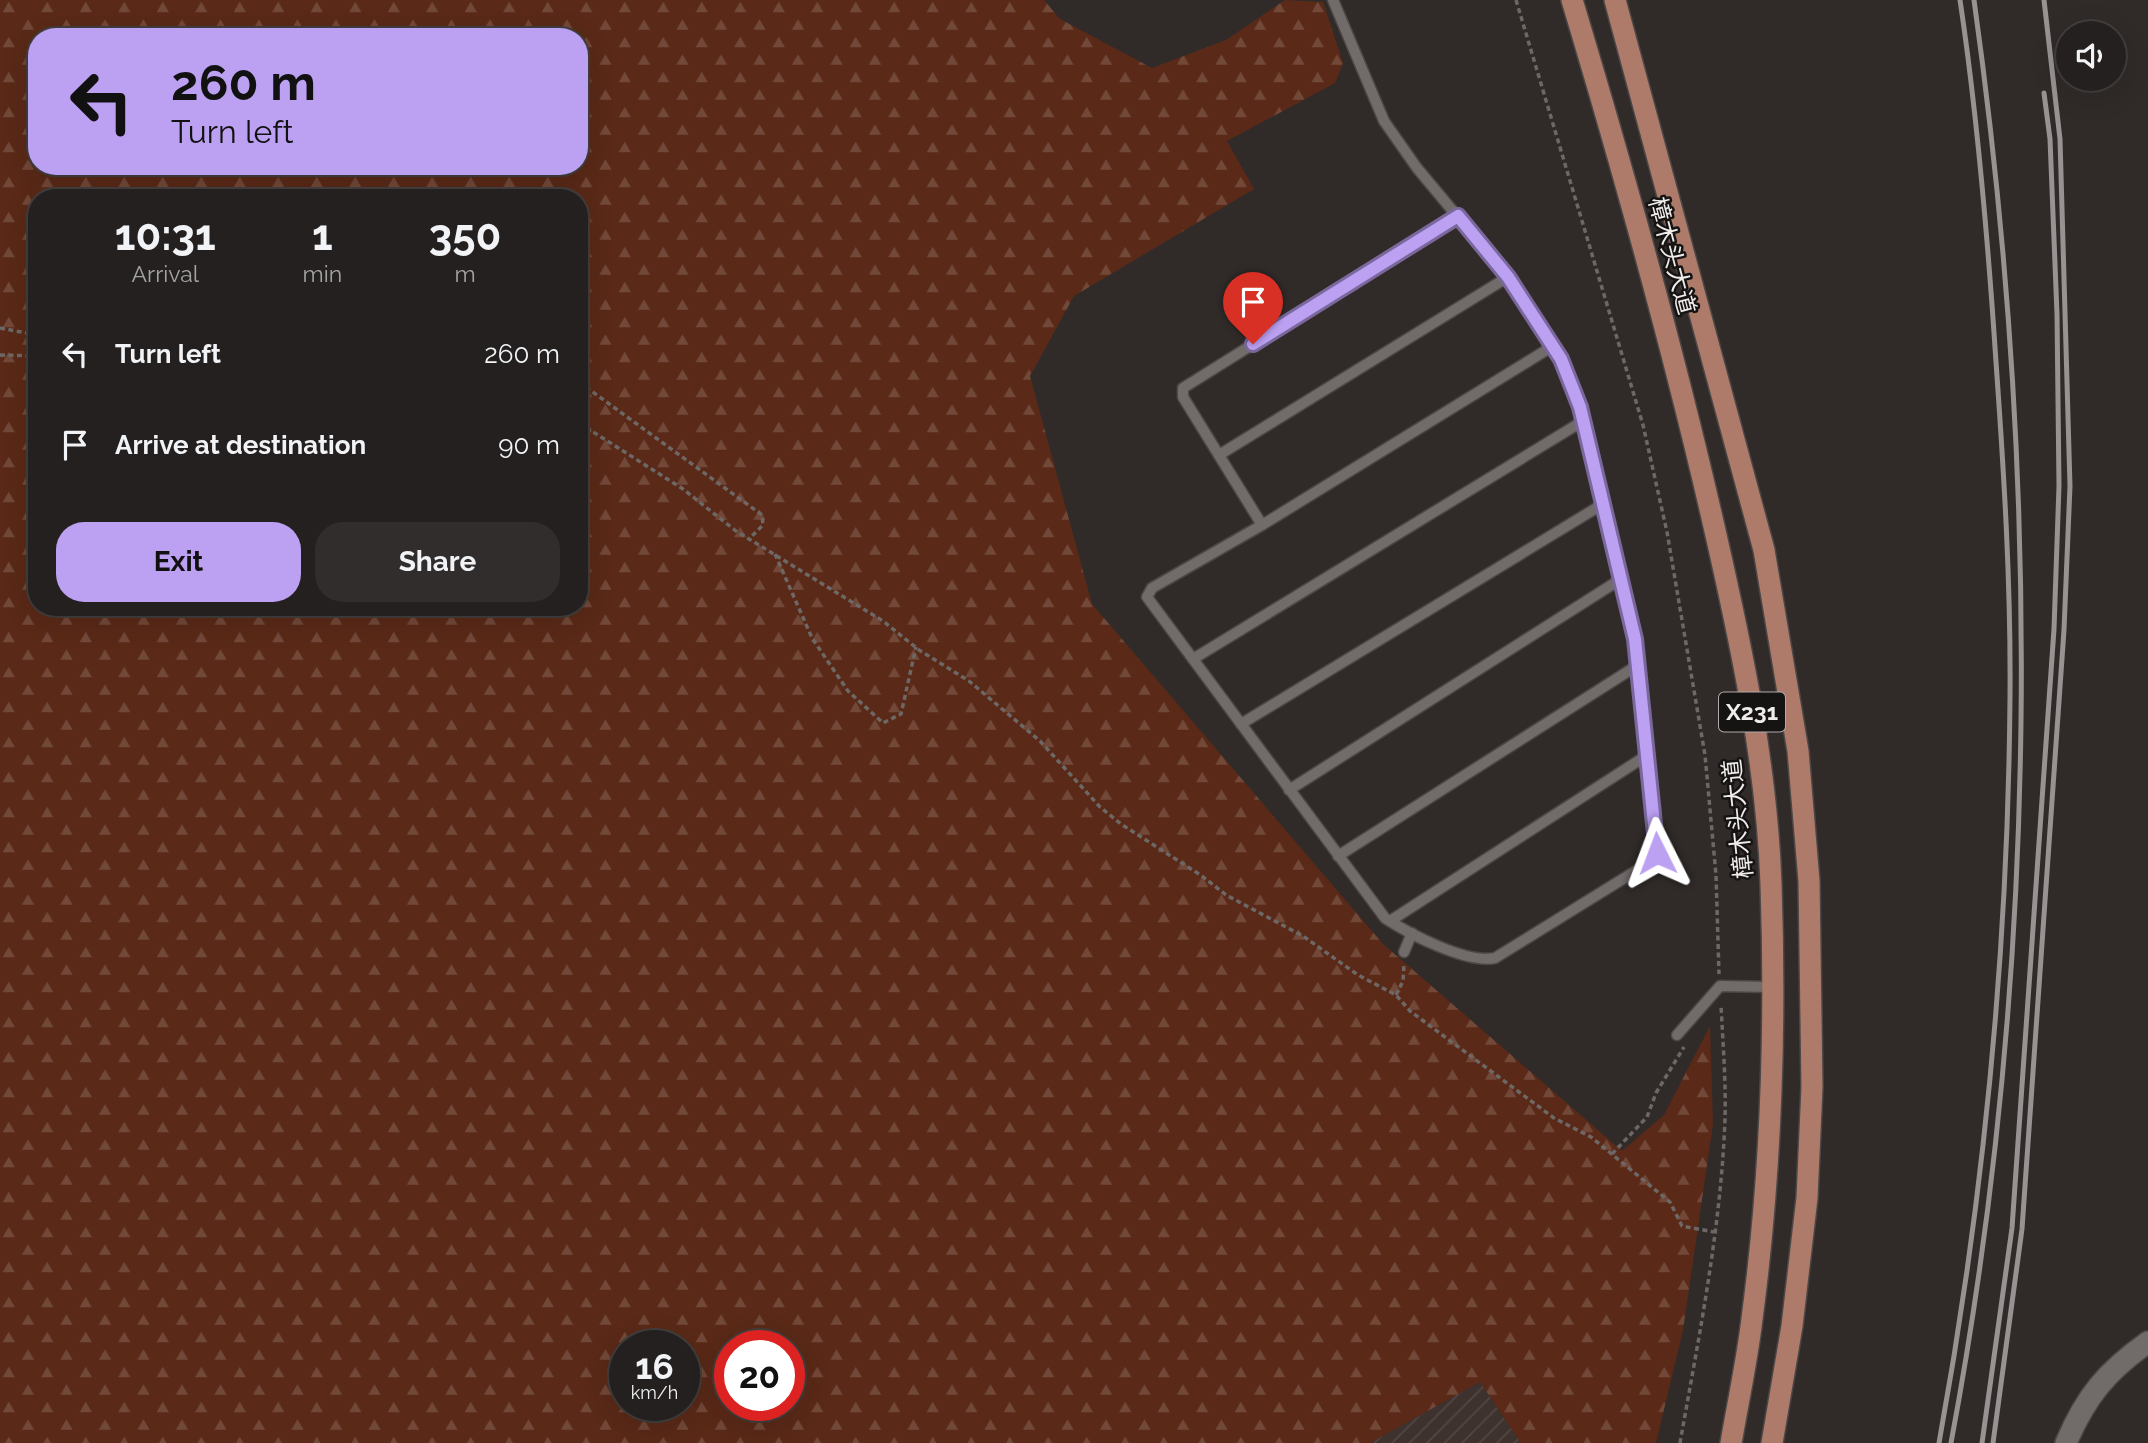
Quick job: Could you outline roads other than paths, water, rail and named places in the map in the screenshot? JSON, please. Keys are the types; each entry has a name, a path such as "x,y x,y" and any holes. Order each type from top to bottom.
{"main road":[{"name":"樟木头大道","path":"1572,0 1611,130 1699,460 1740,642 1760,767 1771,882 1772,1040 1765,1196 1752,1320 1731,1443"},
{"name":"樟木头大道","path":"1615,0 1764,550 1798,751 1809,881 1812,1087 1807,1198 1797,1288 1772,1443"}],"street":[{"path":"2066,1443 2090,1394 2128,1356 2148,1342"}],"lane":[{"path":"1334,0 1384,121 1417,167 1508,277 1553,346 1573,384 1603,504 1638,665 1657,853 1647,864 1495,958 1475,959 1412,933 1390,920 1338,856 1147,594 1152,588 1262,525 1553,346"},
{"path":"1262,525 1183,397 1183,388 1458,216"},
{"path":"1219,455 1508,277"},
{"path":"1192,659 1583,421"},
{"path":"1241,724 1603,504"},
{"path":"1289,790 1620,579"},
{"path":"1338,856 1638,665"},
{"path":"1390,920 1648,754"},
{"path":"1404,952 1412,933"},
{"path":"1677,1035 1720,986 1771,987"}],"railway":[{"path":"1939,1443 1969,1258 1991,1072 2004,884 2010,697 2006,529 1993,317 1977,135 1960,0"},
{"path":"1951,1443 1980,1264 2002,1084 2015,904 2021,723 2020,541 2011,360 1996,180 1974,0"},
{"path":"1993,1443 2022,1229 2064,630 2070,486 2060,139 2044,0"},
{"path":"1982,1443 2012,1228 2054,629 2059,486 2057,314 2050,139 2044,93"}]}
